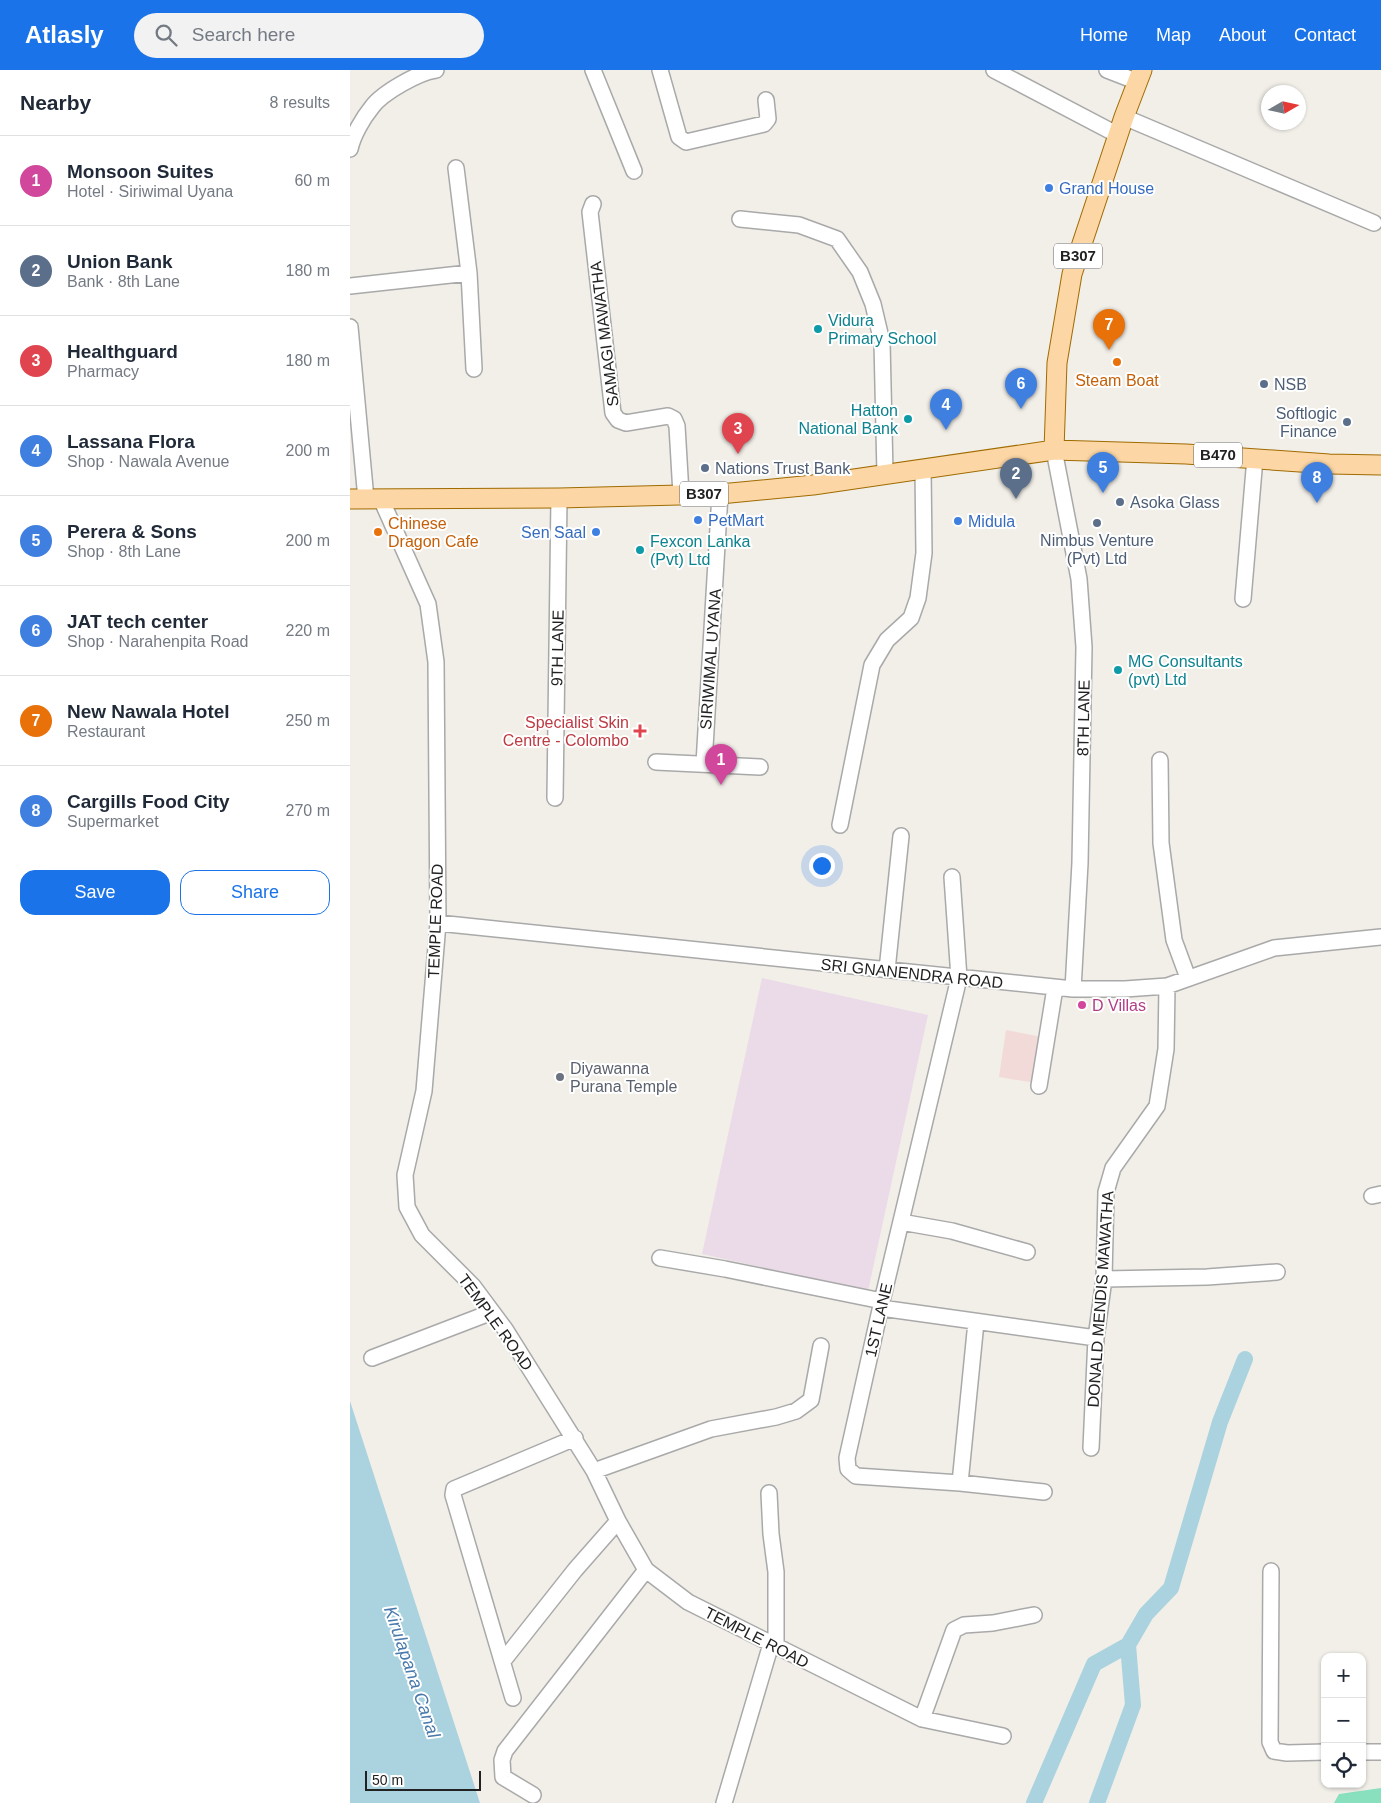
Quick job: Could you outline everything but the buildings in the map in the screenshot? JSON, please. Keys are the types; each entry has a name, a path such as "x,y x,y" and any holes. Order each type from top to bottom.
{"main road":[{"name":"B307","path":"366,499 559,498 720,494 813,485 1054,450 1057,363 1072,274 1124,117 1140,76"},
{"name":"B470","path":"1054,450 1126,451 1329,464 1381,465"}],"street":[{"path":"350,149 352,141 372,105 405,81 436,70"},
{"path":"594,70 634,171"},
{"path":"660,70 679,137 686,142 764,124 768,119 766,100"},
{"path":"994,70 1118,136"},
{"path":"1107,70 1140,76"},
{"path":"1124,117 1374,223"},
{"path":"456,168 469,274 474,369"},
{"name":"SAMAGI MAWATHA","path":"592,204 590,212 613,413 618,420 626,423 668,416 674,419 677,426 681,494"},
{"path":"740,219 799,225 837,239 860,272 873,304 882,342 885,474"},
{"path":"350,286 469,274"},
{"name":"TEMPLE ROAD","path":"350,327 366,499 428,604 434,652 438,923 424,1091 405,1175 407,1207 422,1236 473,1286 492,1312 575,1438 646,1570 688,1602 922,1720 1003,1736"},
{"name":"8TH LANE","path":"1054,450 1079,579 1084,647 1080,863 1073,989"},
{"path":"1243,599 1255,458"},
{"path":"840,825 872,665 887,640 911,618 918,598 924,553 922,469"},
{"name":"SIRIWIMAL UYANA","path":"704,764 720,494"},
{"name":"9TH LANE","path":"555,798 559,498"},
{"path":"1160,760 1161,843 1174,940 1188,978"},
{"path":"656,762 760,767"},
{"path":"886,970 900,836"},
{"name":"1ST LANE","path":"952,877 959,978 881,1304 847,1458 848,1469 856,1476 960,1483 1044,1492"},
{"name":"SRI GNANENDRA ROAD","path":"438,923 1073,989 1125,989 1167,986 1274,948 1381,937"},
{"name":"DONALD MENDIS MAWATHA","path":"1091,1448 1096,1338 1104,1279 1106,1192 1112,1168 1157,1106 1166,1049 1167,986"},
{"path":"1039,1086 1055,988"},
{"path":"901,1222 952,1231 1027,1252"},
{"path":"660,1258 725,1269 881,1304 976,1322 1096,1338"},
{"path":"1104,1279 1207,1277 1277,1272"},
{"path":"372,1358 492,1312"},
{"path":"960,1483 976,1322"},
{"path":"594,1471 712,1429 776,1417 796,1411 811,1400 821,1346"},
{"path":"513,1698 504,1661 453,1495 454,1489 575,1438"},
{"path":"724,1803 773,1645 776,1572 770,1534 769,1494"},
{"path":"504,1661 575,1570 618,1521"},
{"path":"533,1795 503,1777 502,1760 504,1751 646,1570"},
{"path":"1271,1572 1270,1742 1274,1751 1287,1753 1321,1752"},
{"path":"922,1720 954,1630 964,1625 993,1623 1034,1615"},
{"path":"1366,1752 1381,1752"}],"shaded area":[{"path":"762,978 928,1015 868,1291 702,1254"},
{"path":"1006,1030 1042,1037 1035,1083 999,1077"}],"green space":[{"path":"1381,1788 1381,1803 1334,1803 1339,1794"}],"water":[{"name":"Kirulapana Canal","path":"350,1401 480,1803 350,1803"}],"waterway":[{"path":"1097,1803 1133,1705 1128,1645 1146,1614 1171,1588 1220,1422 1245,1359"},
{"path":"1034,1803 1094,1664 1128,1645"}],"place":[{"name":"Grand House","path":"1049,188"},
{"name":"Vidura Primary School","path":"818,329"},
{"name":"New Nawala Hotel","path":"1109,350"},
{"name":"Steam Boat","path":"1117,362"},
{"name":"NSB","path":"1264,384"},
{"name":"JAT tech center","path":"1021,409"},
{"name":"Hatton National Bank","path":"908,419"},
{"name":"Softlogic Finance","path":"1347,422"},
{"name":"Lassana Flora","path":"946,430"},
{"name":"Healthguard","path":"738,454"},
{"name":"Nations Trust Bank","path":"705,468"},
{"name":"Perera & Sons","path":"1103,493"},
{"name":"Union Bank","path":"1016,499"},
{"name":"Asoka Glass","path":"1120,502"},
{"name":"Cargills Food City","path":"1317,503"},
{"name":"PetMart","path":"698,520"},
{"name":"Midula","path":"958,521"},
{"name":"Nimbus Venture (Pvt) Ltd","path":"1097,523"},
{"name":"Chinese Dragon Cafe","path":"378,532"},
{"name":"Sen Saal","path":"596,532"},
{"name":"Fexcon Lanka (Pvt) Ltd","path":"640,550"},
{"name":"MG Consultants (pvt) Ltd","path":"1118,670"},
{"name":"Specialist Skin Centre - Colombo","path":"640,731"},
{"name":"Monsoon Suites","path":"721,785"},
{"name":"D Villas","path":"1082,1005"},
{"name":"Diyawanna Purana Temple","path":"560,1077"}]}
